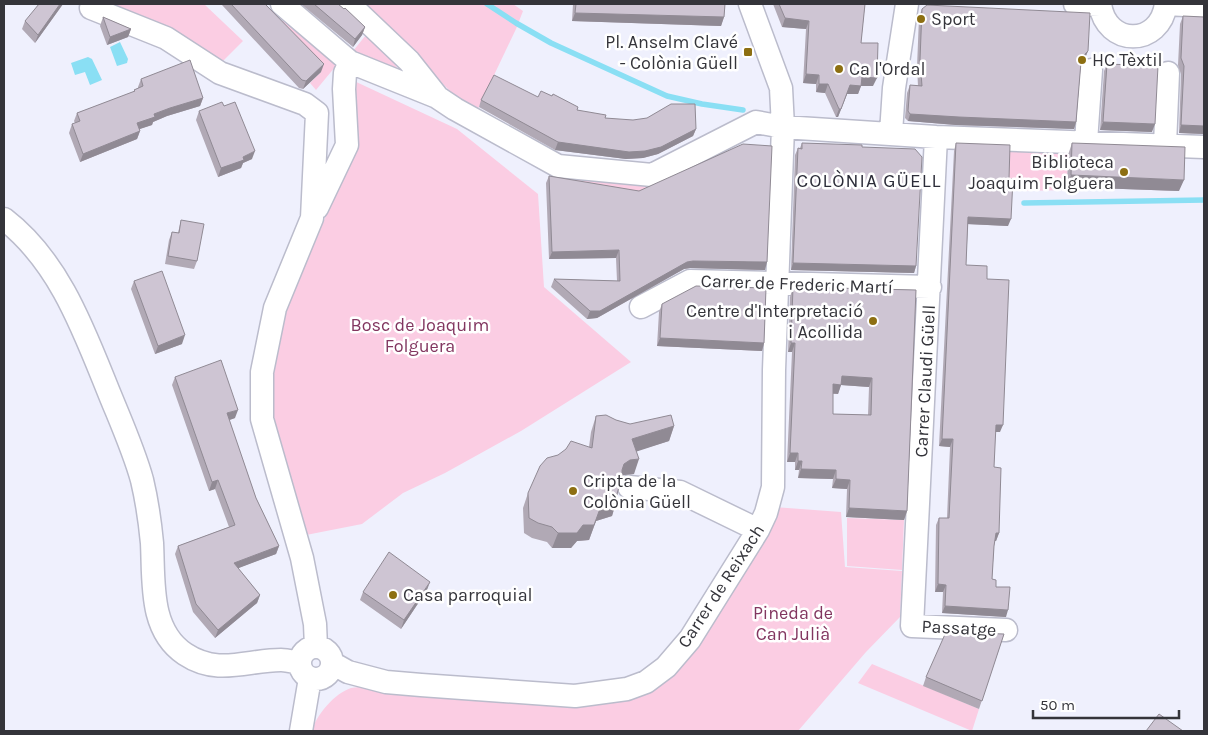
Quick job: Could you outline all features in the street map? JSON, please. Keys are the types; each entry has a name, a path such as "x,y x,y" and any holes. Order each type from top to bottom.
{"street":[{"path":"282,4 350,62 437,97 455,109 558,166 652,175 756,122 783,127 936,137 1204,147"},
{"path":"349,4 408,61 437,97"},
{"name":"Carrer de Reixach","path":"332,663 348,672 386,682 576,696 627,688 646,682 666,667 690,639 752,541 766,514 773,487 774,370 783,127 781,88 750,4"},
{"path":"891,133 894,88 907,4"},
{"path":"1075,4 1100,4 1102,16 1108,25 1117,32 1127,36 1139,36 1149,32 1158,25 1164,16 1166,4 1204,6"},
{"path":"91,8 166,38 220,73 305,104 318,113 312,218"},
{"path":"316,646 315,624 302,558 262,419 262,372 275,308 312,218 347,145 344,89 345,73 350,62"},
{"path":"1086,142 1091,70"},
{"path":"1165,145 1168,73"},
{"name":"Carrer Claudi Güell","path":"912,626 936,137"},
{"path":"4,219 24,235 41,254 62,288 83,331 118,415 141,478 150,527 155,603 159,621 170,641 186,655 208,664 241,666 283,660 305,670 315,679 325,676 329,672 332,663 325,650 316,646 303,653 305,670 301,731"},
{"name":"Carrer de Frederic Martí","path":"641,307 690,281 930,287"},
{"path":"629,487 680,492 750,526"},
{"name":"Passatge","path":"912,626 1006,630"}],"green space":[{"path":"91,4 204,4 243,41 218,66"},
{"path":"362,4 513,4 523,11 476,113 457,98"},
{"path":"285,18 340,61 316,90 310,83 321,72 278,26"},
{"path":"370,30 375,34 398,69 382,69 349,56"},
{"name":"Bosc de Joaquim Folguera","path":"352,80 457,129 538,194 544,287 631,362 521,431 445,473 403,493 362,524 306,535 274,436 271,356 277,334 356,143"},
{"path":"1007,151 1068,153 1067,190 1022,191 1022,186 1006,188"},
{"path":"572,175 637,185 661,186 638,197 572,187"},
{"name":"Pineda de Can Julià","path":"774,507 841,512 845,567 902,571 900,617 866,652 798,731 312,731 327,705 345,691 355,687 657,687"},
{"path":"847,518 904,520 902,570 847,566"},
{"path":"872,664 979,709 972,731 858,683"}],"water":[{"path":"120,42 128,59 127,63 117,66 110,47"},
{"path":"88,57 92,59 102,80 90,85 85,72 75,75 71,63"}],"building":[{"path":"39,4 60,4 38,35 25,21"},
{"path":"231,4 265,4 324,64 306,81 302,80"},
{"path":"314,4 338,4 365,27 355,39"},
{"path":"576,4 725,4 724,17 575,13"},
{"path":"779,4 865,4 861,43 878,43 877,78 862,77 861,86 850,85 841,109 839,109 828,84 819,84 819,75 806,74 809,21 785,18"},
{"path":"927,5 1090,13 1088,51 1083,56 1081,62 1076,122 910,114 908,111 910,85 922,86 920,60 922,9"},
{"path":"1183,16 1204,17 1204,126 1181,125 1184,66 1181,58"},
{"path":"103,17 131,29 110,37"},
{"path":"190,60 203,98 154,114 155,117 137,123 140,131 83,154 72,124 80,121 77,113 135,91 143,86 141,79"},
{"path":"1107,64 1158,66 1155,124 1103,122"},
{"path":"494,75 538,97 541,91 552,96 553,94 578,107 577,110 606,115 605,118 633,120 647,118 671,104 695,104 696,129 661,147 645,151 629,152 558,142 481,100"},
{"path":"222,102 224,106 235,102 255,151 243,157 244,160 221,168 199,111"},
{"path":"802,143 915,149 922,157 916,266 793,263 798,148 802,149"},
{"path":"956,143 1010,145 1009,179 1013,179 1011,219 968,217 966,265 987,266 987,279 1009,280 1003,425 996,425 994,467 1001,468 999,533 996,533 994,546 992,579 996,580 996,587 1010,587 1008,610 945,606 946,585 938,584 939,518 949,518 953,439 942,439"},
{"name":"Biblioteca Joaquim Folguera","path":"1072,143 1185,147 1184,180 1071,175"},
{"path":"743,144 772,146 767,262 687,262 600,311 590,311 554,279 620,281 619,250 552,252 549,176 639,191"},
{"path":"181,220 204,224 197,261 168,256 172,232 179,233"},
{"path":"162,271 185,335 158,346 134,281"},
{"path":"696,286 766,288 764,343 660,338 662,304"},
{"path":"793,287 916,290 907,511 849,508 850,480 836,479 836,470 801,469 802,461 798,461 798,453 790,453 795,343 791,343","holes":["842,376 872,378 871,415 833,414 833,384 841,385"]},
{"path":"221,360 238,410 227,413 256,498 279,546 234,563 260,595 218,630 196,604 178,546 235,525 218,480 212,482 175,377"},
{"name":"Cripta de la Colònia Güell","path":"606,415 630,424 671,415 674,426 632,439 639,459 630,460 624,464 617,500 601,506 594,525 583,525 577,533 558,533 552,527 529,518 528,493 540,466 547,458 558,455 566,449 571,441 592,448 596,416"},
{"name":"Casa parroquial","path":"389,552 430,582 404,620 363,592"},
{"path":"946,632 1004,634 982,701 926,677"},
{"path":"1159,714 1183,731 1146,731"}],"waterway":[{"path":"487,4 551,43 667,96 702,104 743,110"},
{"path":"1024,203 1204,200"}],"place":[{"name":"Sport","path":"921,19"},
{"name":"Pl. Anselm Clavé - Colònia Güell","path":"748,52"},
{"name":"HC Tèxtil","path":"1082,60"},
{"name":"Ca l'Ordal","path":"839,69"},
{"name":"Biblioteca Joaquim Folguera","path":"1124,172"},
{"name":"Centre d'Interpretació i Acollida","path":"873,321"},
{"name":"Cripta de la Colònia Güell","path":"573,491"},
{"name":"Casa parroquial","path":"393,595"}],"district":[{"name":"COLÒNIA GÜELL","path":"869,180"}]}
